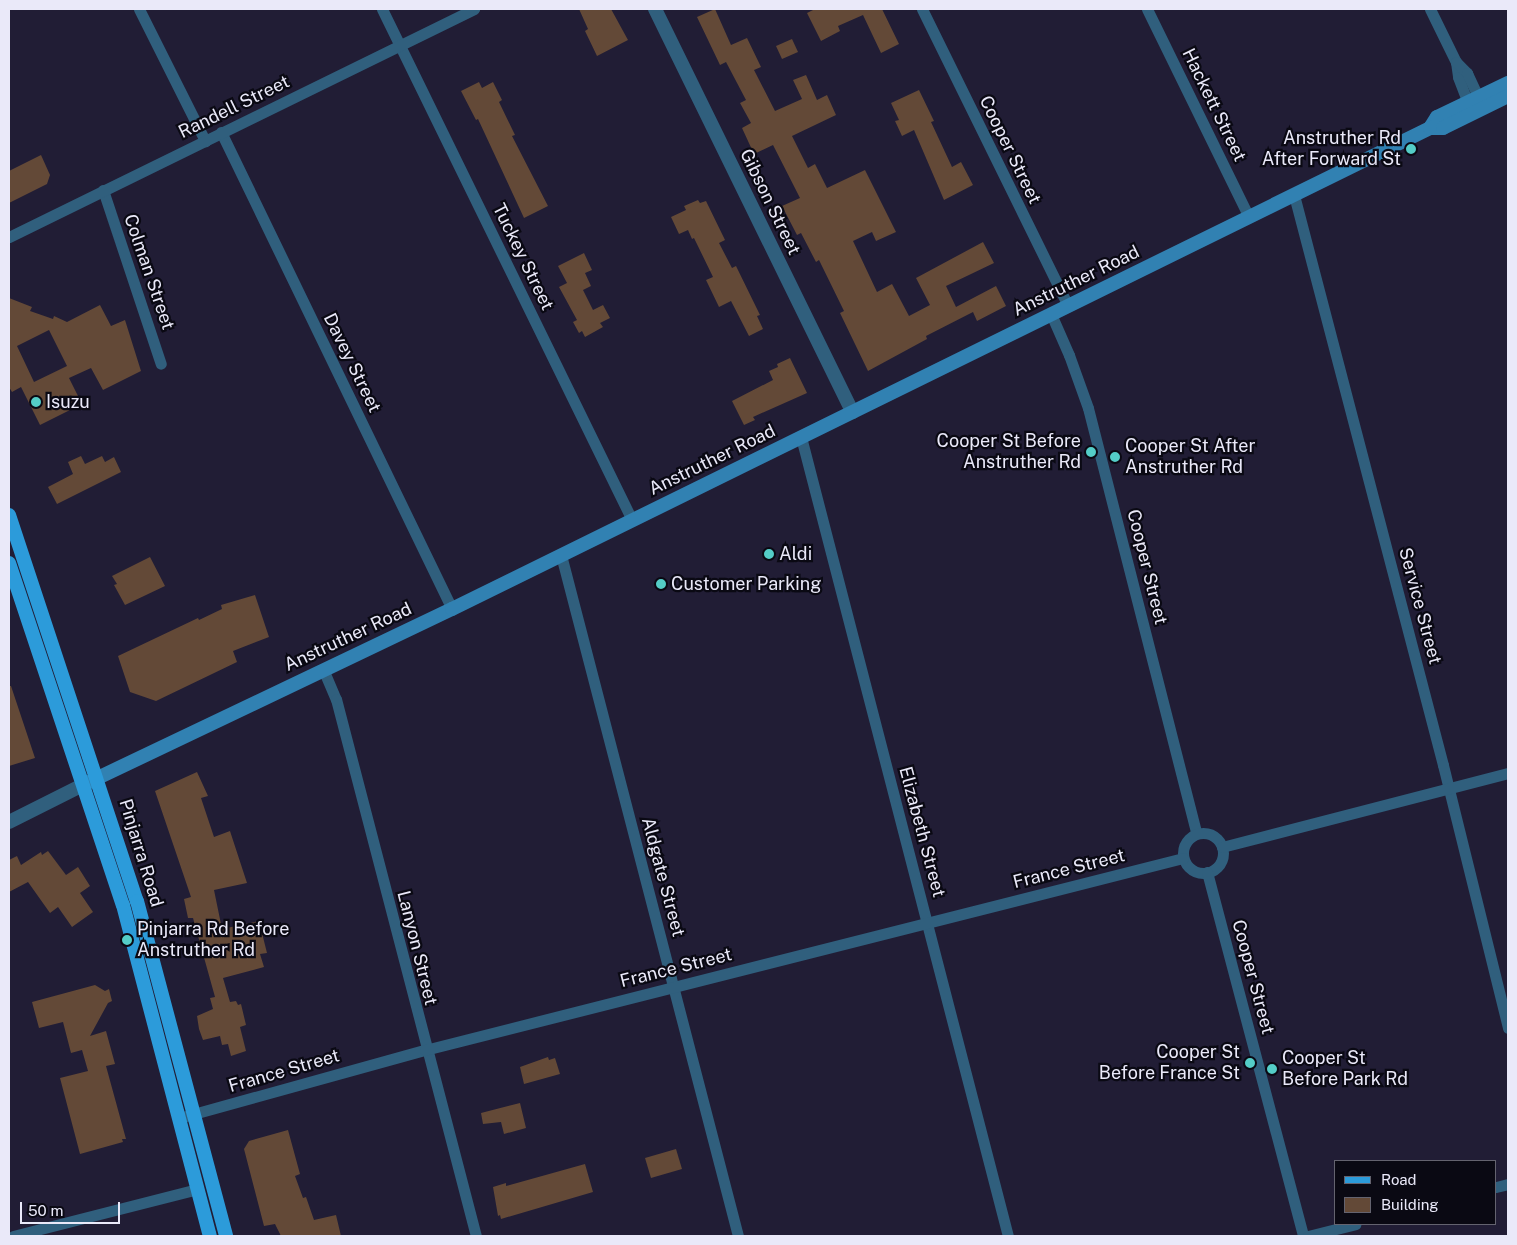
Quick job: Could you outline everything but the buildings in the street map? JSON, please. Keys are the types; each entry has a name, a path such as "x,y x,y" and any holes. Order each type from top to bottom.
{"main road":[{"name":"Anstruther Road","path":"1475,105 1508,83"},
{"name":"Anstruther Road","path":"83,785 452,609 1430,128 1437,117 1508,96"},
{"name":"Pinjarra Road","path":"9,515 98,778 137,901 226,1236"},
{"name":"Pinjarra Road","path":"9,563 123,905 210,1236"}],"street":[{"path":"139,9 205,141"},
{"name":"Tuckey Street","path":"382,9 632,520"},
{"name":"Randell Street","path":"9,237 474,9"},
{"name":"Gibson Street","path":"655,9 852,412"},
{"name":"Cooper Street","path":"922,9 1068,306"},
{"name":"Hackett Street","path":"1147,9 1248,217"},
{"path":"1430,9 1456,62 1458,77 1475,105"},
{"name":"Davey Street","path":"222,132 452,609"},
{"name":"Colman Street","path":"103,190 161,364"},
{"name":"Service Street","path":"1294,195 1448,788 1508,1028"},
{"name":"Cooper Street","path":"1051,314 1070,355 1088,408 1196,833"},
{"name":"Elizabeth Street","path":"801,437 1008,1236"},
{"name":"Aldgate Street","path":"561,555 738,1236"},
{"name":"Lanyon Street","path":"323,669 336,699 425,1050 476,1236"},
{"path":"1222,847 1508,773"},
{"name":"Anstruther Road","path":"9,822 83,785"},
{"path":"1196,833 1209,833 1215,836 1222,847 1223,854 1219,866 1208,872 1195,872 1186,864 1183,858 1187,840 1196,833"},
{"name":"France Street","path":"179,1118 425,1050 1183,858"},
{"name":"Cooper Street","path":"1208,872 1303,1236"},
{"path":"13,1236 198,1189"},
{"path":"1308,1236 1352,1225"}],"place":[{"name":"Anstruther Rd After Forward St","path":"1411,149"},
{"name":"Isuzu","path":"36,402"},
{"name":"Cooper St Before Anstruther Rd","path":"1091,452"},
{"name":"Cooper St After Anstruther Rd","path":"1115,457"},
{"name":"Aldi","path":"769,554"},
{"name":"Customer Parking","path":"661,584"},
{"name":"Pinjarra Rd Before Anstruther Rd","path":"127,940"},
{"name":"Cooper St Before France St","path":"1250,1063"},
{"name":"Cooper St Before Park Rd","path":"1272,1069"}]}
